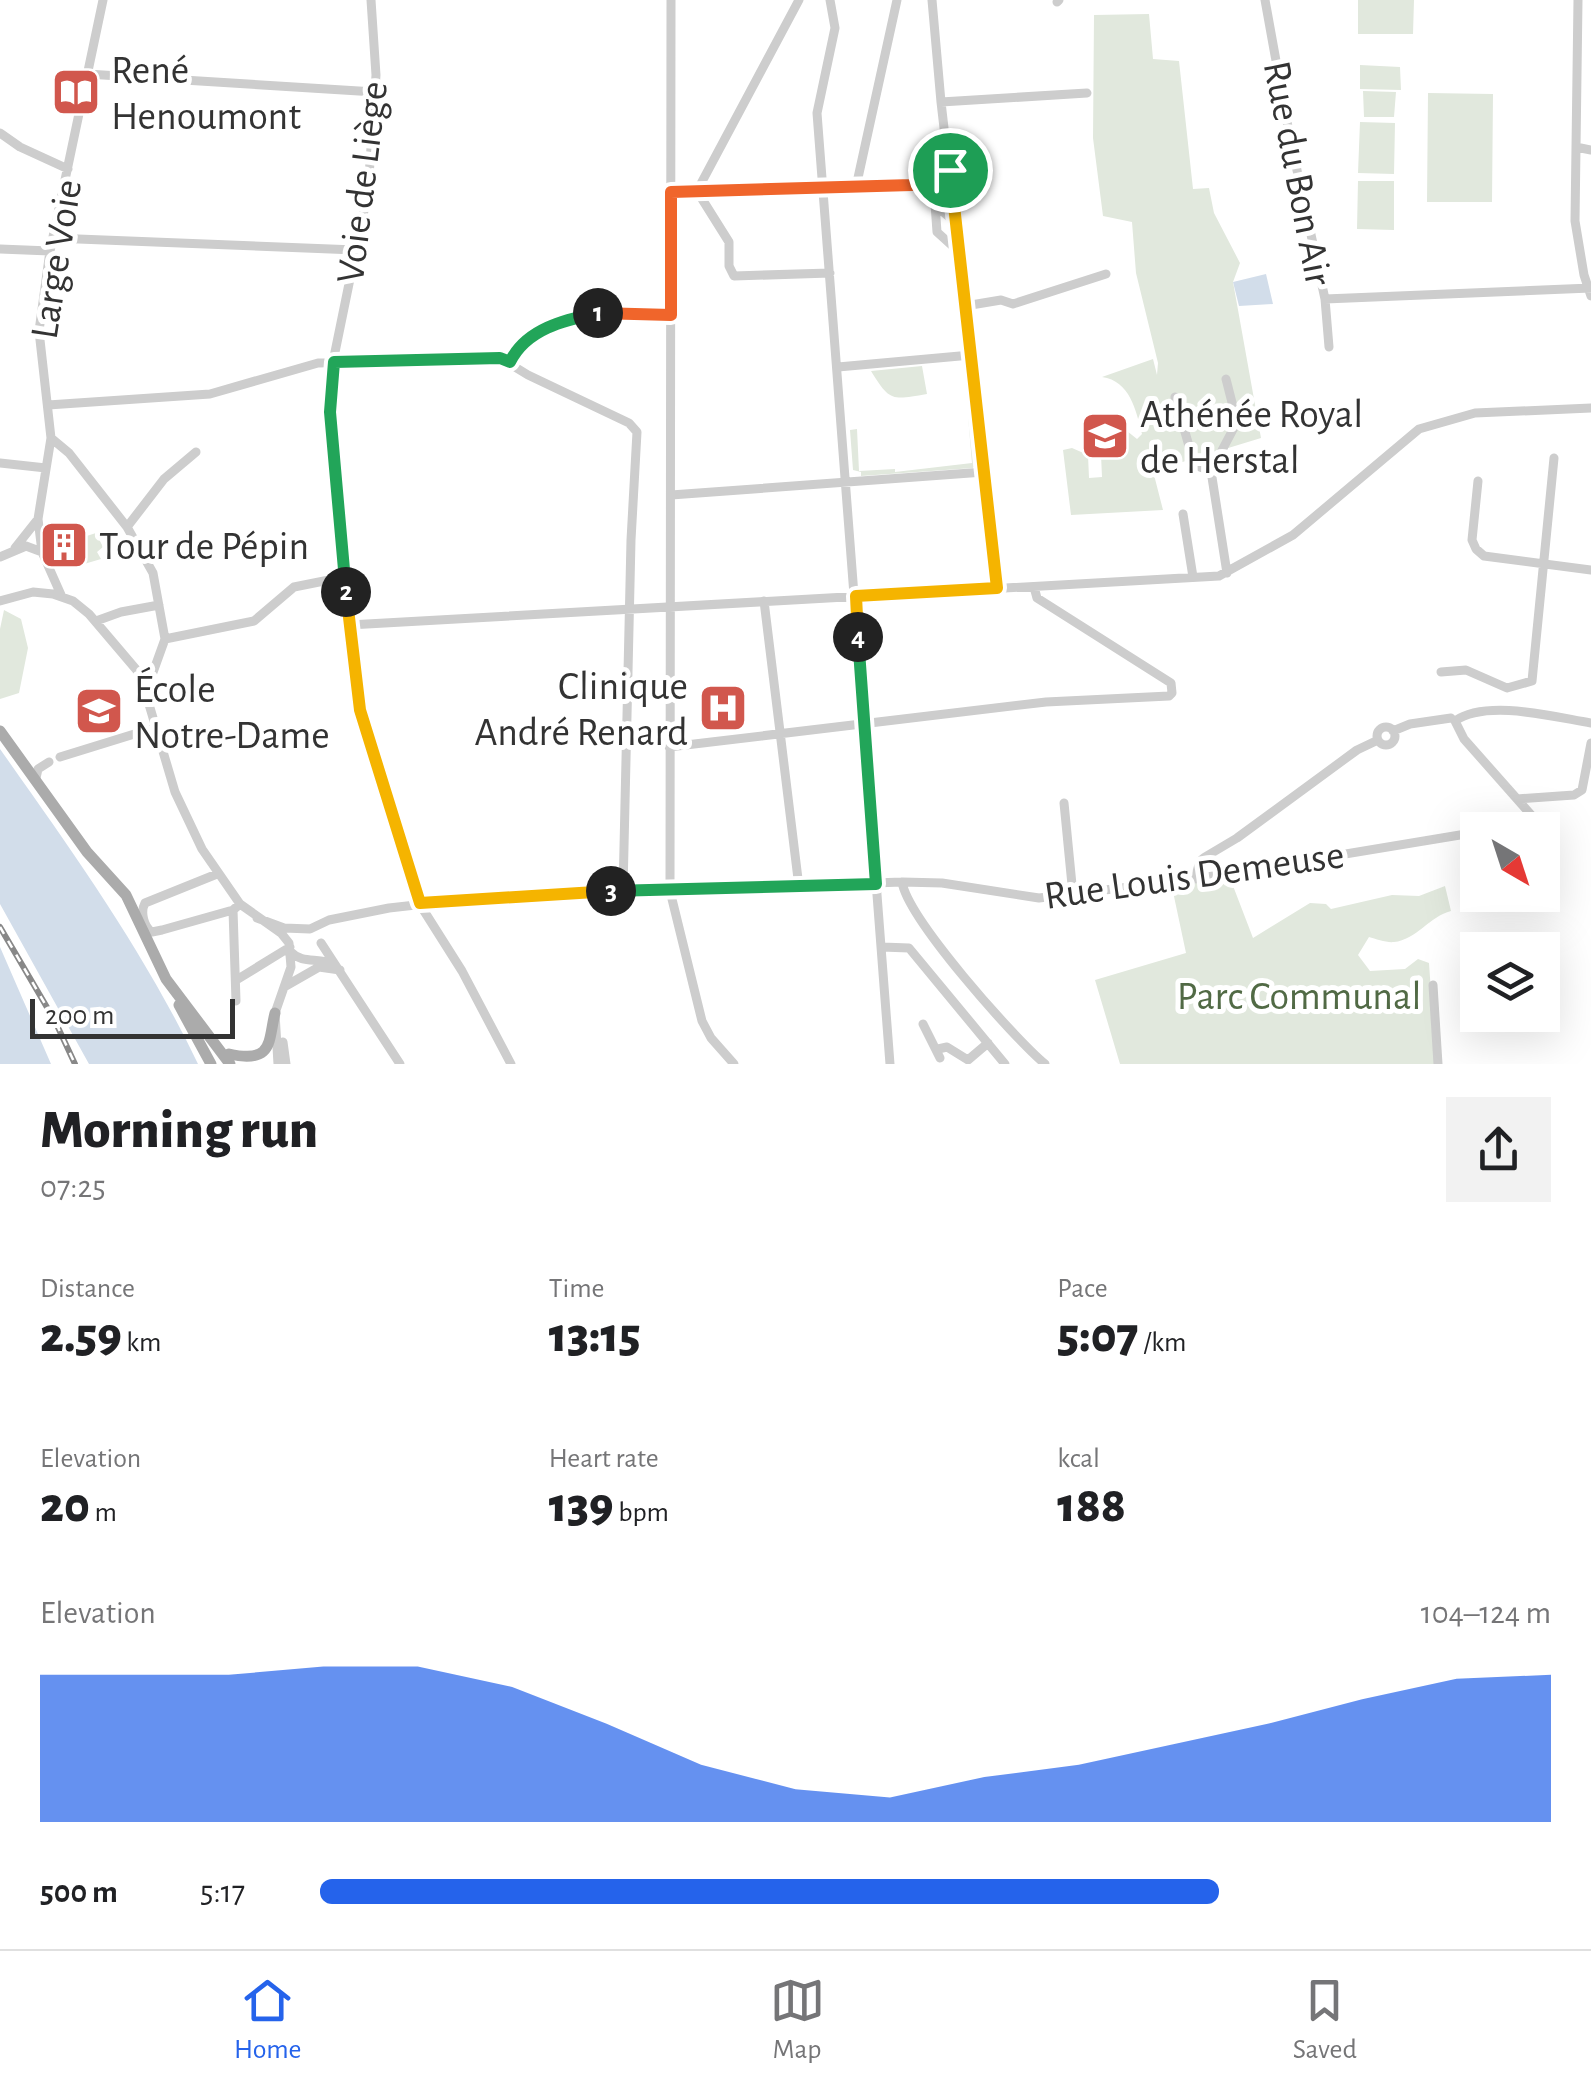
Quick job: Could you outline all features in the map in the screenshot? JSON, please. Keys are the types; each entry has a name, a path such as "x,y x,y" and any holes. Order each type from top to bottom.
{"main road":[{"path":"2,733 93,860 126,894 146,942 209,1061"},
{"path":"2,733 21,767 54,806"},
{"path":"164,975 230,1061 257,1061 266,1056 272,1047 276,1013"}],"street":[{"name":"Large Voie","path":"38,519 51,438 38,330 52,238 102,0"},
{"name":"Voie de Liège","path":"372,0 375,92 368,192 334,362 330,412 360,710 420,903 462,971 510,1064"},
{"path":"671,0 670,891 702,1021 734,1064"},
{"path":"696,191 799,0"},
{"path":"830,0 835,28 817,112 890,1064"},
{"path":"856,187 897,0"},
{"path":"932,0 997,588"},
{"name":"Rue du Bon Air","path":"1265,0 1324,299 1329,347"},
{"path":"1324,299 1590,291 1575,221 1578,0"},
{"path":"1577,68 1589,66"},
{"path":"87,74 375,92"},
{"path":"941,102 1086,93"},
{"path":"0,133 20,148 68,169"},
{"path":"1576,146 1591,150"},
{"path":"912,185 947,147"},
{"path":"671,192 912,185 955,222"},
{"path":"696,191 729,242 734,276 830,273"},
{"path":"935,204 937,232 958,251"},
{"path":"52,238 356,250"},
{"path":"0,249 50,251"},
{"path":"965,306 1001,300 1013,304 1106,274"},
{"path":"510,362 517,347 530,337 570,319 598,313 671,315"},
{"path":"838,368 971,355"},
{"path":"48,405 210,394 304,366 334,362 500,358 629,422 637,432 622,890"},
{"path":"1226,379 1237,422 1211,471 1227,573"},
{"path":"1175,397 1195,464 1211,471"},
{"path":"349,625 1227,573 1293,534 1419,429 1476,414 1591,408"},
{"path":"51,438 69,453 128,528 153,572 165,638 146,688"},
{"path":"128,528 164,479 196,452"},
{"path":"1441,672 1466,670 1507,688 1532,681 1554,458"},
{"path":"0,463 46,468"},
{"path":"670,495 984,472"},
{"path":"1478,481 1472,540 1476,549 1492,559 1591,570"},
{"path":"1183,514 1192,577"},
{"path":"13,550 38,519"},
{"path":"38,519 42,552 62,597"},
{"path":"0,557 26,546 42,552"},
{"path":"165,638 254,621 294,587 344,577"},
{"path":"669,747 1046,702 1169,696 1173,690 1167,681 1037,598 1034,587"},
{"path":"0,600 29,592 62,597 80,606 136,668 146,688 180,807 236,907 236,1002"},
{"path":"764,600 800,887"},
{"path":"96,622 121,612 159,605"},
{"path":"1529,812 1464,740 1456,721 1467,714 1511,711 1591,722"},
{"path":"1195,879 1200,861 1357,750 1378,740 1382,728 1393,731 1410,724 1451,718"},
{"path":"60,757 157,728"},
{"path":"1517,799 1586,792 1591,743"},
{"path":"36,778 38,769 49,762"},
{"path":"1064,803 1072,894"},
{"name":"Rue Louis Demeuse","path":"304,929 420,903 622,890 902,882 942,883 1039,898 1195,879 1460,835"},
{"path":"218,874 144,905 146,926 152,932 236,907 281,933 300,960 326,961 340,970"},
{"path":"902,882 907,900 936,939 1026,1048 1045,1064"},
{"path":"258,918 304,929 321,942 400,1064"},
{"path":"282,988 319,952 333,920"},
{"path":"238,979 290,947 304,929"},
{"path":"278,1064 276,1013 291,967 290,947"},
{"path":"882,948 909,948 1005,1064"},
{"path":"282,988 319,967 340,970"},
{"path":"1433,985 1438,1064"},
{"path":"923,1024 939,1054 948,1047 968,1062 988,1043"},
{"path":"279,1035 285,1046 286,1064"}],"green space":[{"path":"1358,0 1414,0 1413,34 1358,34"},
{"path":"1149,14 1153,59 1179,61 1193,189 1209,188 1214,213 1240,263 1233,282 1261,438 1153,471 1163,510 1071,515 1063,450 1072,448 1088,455 1089,478 1102,477 1101,455 1115,453 1114,432 1127,431 1137,439 1142,434 1125,390 1102,377 1153,359 1157,375 1158,363 1136,273 1132,222 1103,216 1093,138 1094,15"},
{"path":"1360,65 1400,67 1401,90 1360,89"},
{"path":"1363,91 1396,92 1394,117 1364,117"},
{"path":"1428,93 1493,94 1492,202 1427,202"},
{"path":"1360,122 1395,123 1394,174 1358,173"},
{"path":"1358,181 1394,181 1394,230 1357,229"},
{"path":"922,366 927,394 906,397 888,393 871,371"},
{"path":"968,416 977,463 973,468 861,476 861,472 853,470 850,430 857,429 859,471 895,472 972,463"},
{"path":"96,533 103,547 97,552 101,559 74,567 62,550 68,542"},
{"path":"4,610 21,619 28,648 19,693 0,699 0,629"},
{"name":"Parc Communal","path":"1230,878 1253,938 1310,903 1326,904 1331,909 1392,895 1419,896 1445,886 1451,911 1402,940 1388,942 1369,937 1358,955 1370,971 1405,969 1418,959 1429,963 1436,1064 1120,1064 1095,980 1186,953 1172,887"}],"shaded area":[{"path":"1266,274 1273,304 1239,306 1233,282"},
{"path":"0,749 131,942 198,1064 89,1064 0,904"},
{"path":"0,947 51,1064 0,1064"}],"railway":[{"path":"0,927 55,1021 75,1064"}],"place":[{"name":"René Henoumont","path":"76,92"},
{"name":"Athénée Royal de Herstal","path":"1105,436"},
{"name":"Tour de Pépin","path":"64,545"},
{"name":"Clinique André Renard","path":"723,708"},
{"name":"École Notre-Dame","path":"99,711"}],"route":[{"path":"947,147 950,170 997,588 856,596 876,884 622,890 420,903 360,710 332,440 334,362 500,358 510,362 517,347 530,337 570,319 598,313 671,315 671,192 912,185 947,147"}]}
